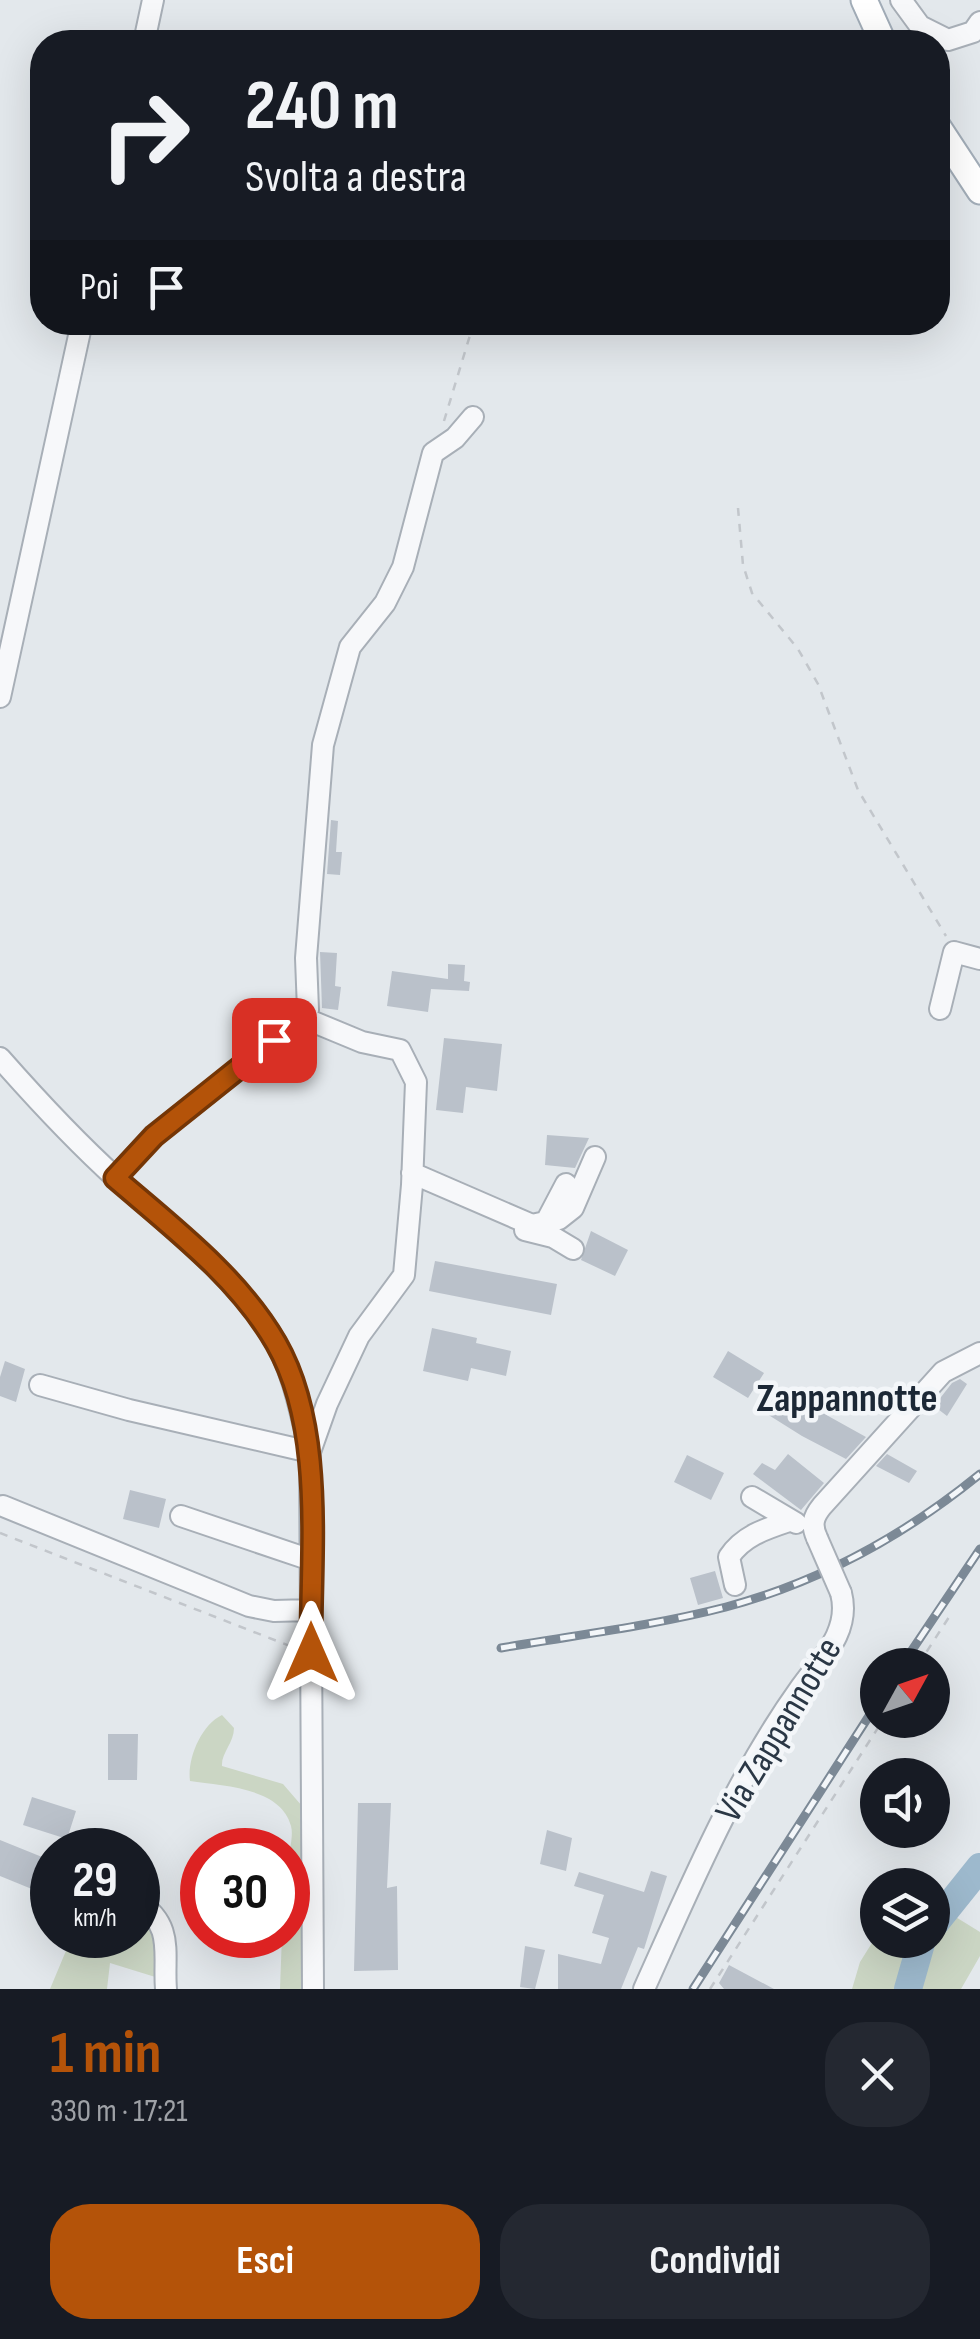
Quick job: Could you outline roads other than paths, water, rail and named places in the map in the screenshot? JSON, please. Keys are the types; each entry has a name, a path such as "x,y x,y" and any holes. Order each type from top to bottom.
{"main road":[{"path":"864,0 878,30"},
{"path":"950,145 980,191"}],"street":[{"path":"147,30 153,0"},
{"path":"901,0 920,26 928,30"},
{"path":"950,39 972,32 980,22"},
{"path":"0,696 79,335"},
{"path":"115,1178 154,1136 304,1018 308,1010 306,958 323,745 338,689 350,646 385,604 403,567 433,454 473,418"},
{"path":"940,1009 954,952 980,959"},
{"path":"304,1018 362,1042 400,1050 416,1082 404,1275 359,1336 327,1404 310,1452"},
{"path":"0,1058 58,1123 199,1251 243,1298 276,1344 295,1392 310,1452 313,1989"},
{"path":"412,1179 532,1226 559,1219 573,1208 594,1157"},
{"path":"412,1179 536,1234 553,1237 573,1249"},
{"path":"546,1222 566,1184"},
{"path":"752,1496 814,1533 815,1516 822,1506 943,1372 980,1354"},
{"path":"40,1385 310,1452"},
{"path":"295,1392 327,1404"},
{"path":"4,1506 249,1606 274,1612 311,1610"},
{"path":"180,1516 310,1560"},
{"path":"735,1585 729,1558 737,1546 758,1532 789,1521"},
{"name":"Via Zappannotte","path":"644,1989 696,1874 776,1721 839,1633 846,1609 814,1533"},
{"path":"160,1925 168,1971 166,1989"}],"waterway":[{"path":"950,1904 980,1867"},
{"path":"908,1989 917,1958"}],"railway":[{"path":"501,1648 670,1620 761,1597 860,1554 922,1517 980,1474"},
{"path":"913,1648 980,1549"},
{"path":"693,1989 860,1730"}],"district":[{"name":"Zappannotte","path":"847,1399"}]}
